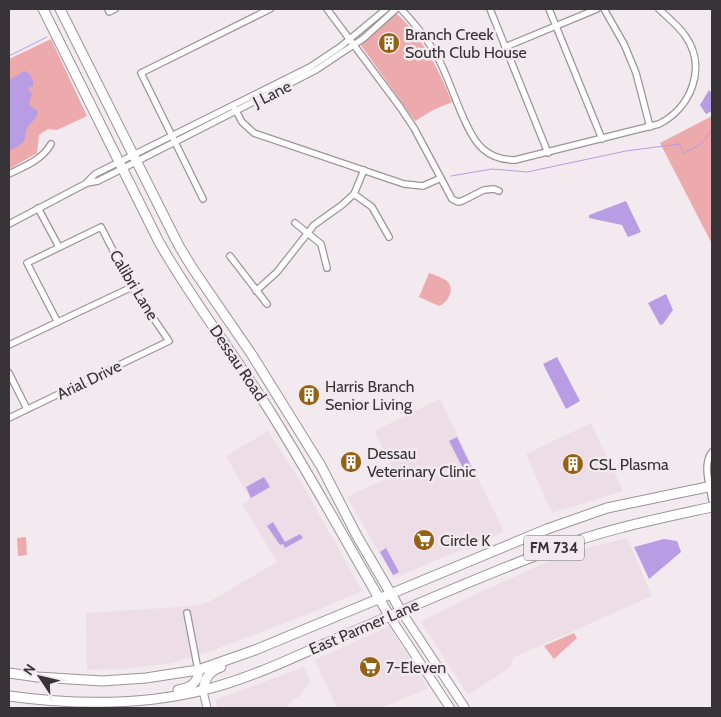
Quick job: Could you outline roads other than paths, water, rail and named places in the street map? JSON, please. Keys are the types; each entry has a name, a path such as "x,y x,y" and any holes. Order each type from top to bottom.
{"main road":[{"name":"Dessau Road","path":"43,9 159,242 186,287 262,398 390,617 450,708"},
{"name":"Dessau Road","path":"60,9 178,246 198,278 252,354 321,466 390,594 465,708"},
{"path":"186,287 198,278"},
{"path":"308,474 321,466"},
{"name":"East Parmer Lane","path":"9,673 47,678 102,681 146,678 198,670 260,648 538,532 607,508 711,487"},
{"name":"East Parmer Lane","path":"9,696 72,703 112,703 203,690 234,681 585,537 712,507"},
{"path":"203,690 205,680 211,672 252,657 260,648"},
{"path":"143,700 151,695 188,688 198,677 198,670"}],"street":[{"path":"108,9 109,12 115,9"},
{"path":"203,199 141,73 270,9"},
{"path":"327,9 414,128 452,199 458,202 484,190 494,189 499,191"},
{"name":"J Lane","path":"352,42 386,9"},
{"name":"J Lane","path":"135,158 172,136 308,75 396,9"},
{"path":"400,9 420,30 435,53 478,145 491,154 508,160 521,159 650,127 667,120 683,105 692,89 695,70 694,55 686,38 659,9"},
{"path":"490,9 548,152"},
{"path":"549,9 602,139"},
{"path":"505,47 597,9"},
{"path":"604,9 624,44 636,73 650,127"},
{"path":"235,109 242,122 254,133 404,184 427,185 441,178"},
{"name":"J Lane","path":"135,158 175,143 235,109"},
{"path":"9,174 38,159 51,144"},
{"path":"9,224 87,183 95,174 135,158"},
{"path":"256,291 277,272 307,232 324,216 342,205 354,194 364,170"},
{"path":"354,194 372,207 389,238"},
{"path":"38,208 58,247 27,263 57,321"},
{"path":"295,222 321,244 327,268"},
{"name":"Calibri Lane","path":"58,247 100,227 132,287 169,341"},
{"path":"230,256 267,304"},
{"path":"9,345 132,287"},
{"name":"Arial Drive","path":"9,418 169,341"},
{"path":"9,373 26,409"},
{"path":"712,452 708,464 712,500"},
{"path":"187,613 198,670"},
{"path":"203,690 207,708"}],"waterway":[{"path":"9,56 47,37"},
{"path":"451,176 492,169 527,172 626,151 679,144 684,153 701,144 712,130"}],"place":[{"name":"Branch Creek South Club House","path":"389,43"},
{"name":"Harris Branch Senior Living","path":"309,395"},
{"name":"Dessau Veterinary Clinic","path":"351,462"},
{"name":"CSL Plasma","path":"573,464"},
{"name":"Circle K","path":"424,540"},
{"name":"7-Eleven","path":"370,667"}]}
